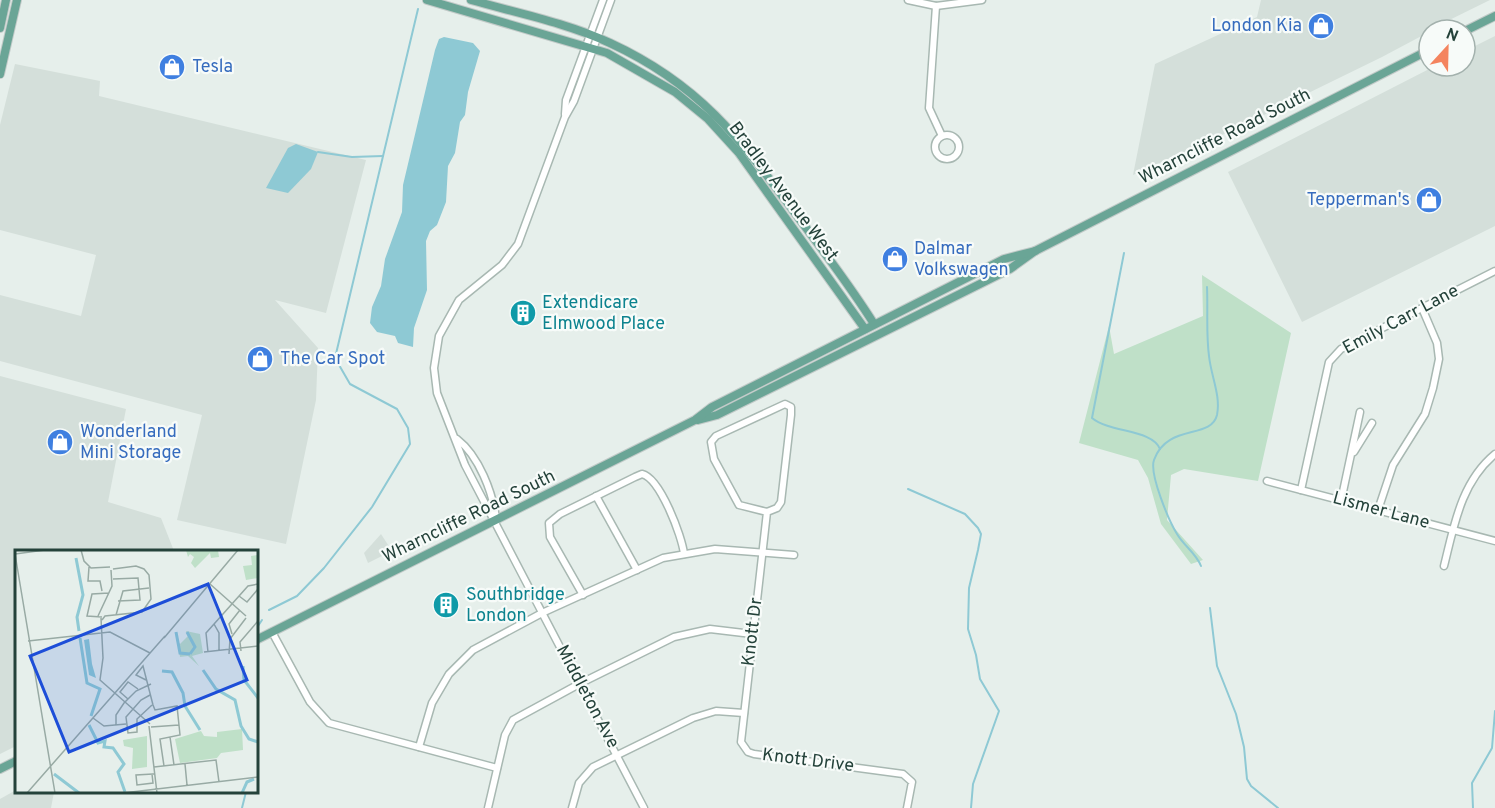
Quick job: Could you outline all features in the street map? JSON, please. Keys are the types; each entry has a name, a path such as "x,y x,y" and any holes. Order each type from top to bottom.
{"main road":[{"path":"0,28 6,0"},
{"path":"0,74 17,0"},
{"name":"Bradley Avenue West","path":"428,0 590,48 644,72 675,92 708,119 739,153 865,329"},
{"name":"Bradley Avenue West","path":"471,0 594,36 650,63 707,105 745,146 874,324"},
{"path":"1477,26 1495,16"},
{"name":"Wharncliffe Road South","path":"695,420 717,415 886,332 1010,269 1035,251 1417,56"},
{"name":"Wharncliffe Road South","path":"258,639 695,420 712,407 874,324 1004,260 1035,251"},
{"path":"0,769 15,762"}],"street":[{"path":"497,521 487,508 465,465 457,438 442,409 435,385 435,360 439,336 459,300 502,265 518,244 565,117 566,100 590,48 603,0"},
{"path":"594,36 611,0"},
{"path":"908,0 936,6 982,0"},
{"path":"936,6 929,108 942,136"},
{"path":"942,136 951,136 958,142 958,152 951,158 942,158 936,152 936,142 942,136"},
{"name":"Emily Carr Lane","path":"1301,490 1329,362 1341,349 1495,272"},
{"path":"1378,510 1393,465 1425,414 1433,388 1439,359 1437,343 1422,308"},
{"path":"784,404 791,407 791,415 781,502 777,508 767,512 739,505 714,459 711,442 716,436 784,404"},
{"path":"1341,501 1360,412"},
{"path":"1350,458 1372,423"},
{"path":"457,438 465,445 495,503 497,521"},
{"path":"1444,566 1459,506 1471,481 1495,454"},
{"path":"583,595 548,528 553,518 635,477 647,475 652,479 678,529 684,554"},
{"name":"Lismer Lane","path":"1267,481 1495,541"},
{"path":"596,496 637,570"},
{"name":"Knott Dr","path":"744,713 767,512"},
{"name":"Middleton Ave","path":"497,521 644,808"},
{"path":"419,747 432,703 449,674 473,650 543,613 663,558 715,549 794,555"},
{"path":"488,808 505,735 513,720 674,637 710,629 752,634"},
{"path":"272,632 310,702 329,723 497,768"},
{"path":"572,808 579,783 593,767 693,718 716,711 744,713"},
{"name":"Knott Drive","path":"744,713 741,741 748,752 868,768 909,777 913,788 907,808"}],"shaded area":[{"path":"1261,0 1490,0 1453,18 1417,18 1417,38 1233,130 1133,175 1155,64 1257,17"},
{"path":"1495,36 1495,226 1302,322 1228,172 1417,75 1417,78 1477,78 1477,45"},
{"path":"15,64 100,81 99,96 366,160 326,313 275,300 318,348 316,400 286,544 177,520 202,415 0,361 0,295 81,316 96,255 0,230 0,125"},
{"path":"0,376 126,409 108,502 161,518 174,550 15,550 15,746 0,754"},
{"path":"381,534 392,551 368,563 364,553"},
{"path":"15,791 15,793 54,793 51,808 0,808 0,799"}],"green space":[{"path":"1202,275 1291,333 1258,481 1184,469 1171,475 1167,520 1203,560 1191,564 1161,524 1148,478 1138,460 1079,443 1109,326 1114,354 1203,316"}],"water":[{"path":"444,37 473,43 480,51 468,92 465,115 460,122 455,153 448,166 446,202 437,225 430,231 426,241 427,290 414,328 413,347 398,343 395,336 377,332 370,323 372,307 381,286 385,259 402,212 403,185 435,50 439,39"},
{"path":"296,144 318,152 311,169 288,193 266,188 288,148"}],"waterway":[{"path":"269,610 297,596 324,568 372,507 410,444 408,428 397,409 350,384 335,358 418,9"},
{"path":"318,152 352,157 383,156"},
{"path":"1124,253 1092,418 1100,423 1149,438 1160,449"},
{"path":"1201,566 1174,528 1165,509 1153,467 1160,448 1168,441 1206,427 1213,423 1217,415 1217,393 1208,348 1207,287"},
{"path":"908,489 965,514 981,534 969,588 968,629 980,679 999,711 973,784 971,808"},
{"path":"1210,608 1217,666 1236,714 1244,747 1247,779 1251,786 1278,808"},
{"path":"258,626 262,620"},
{"path":"1473,808 1472,783 1492,748 1495,711"},
{"path":"242,808 246,793"}],"place":[{"name":"London Kia","path":"1321,26"},
{"name":"Tesla","path":"172,67"},
{"name":"Tepperman's","path":"1429,200"},
{"name":"Dalmar Volkswagen","path":"895,259"},
{"name":"Extendicare Elmwood Place","path":"523,313"},
{"name":"The Car Spot","path":"260,359"},
{"name":"Wonderland Mini Storage","path":"60,442"},
{"name":"Southbridge London","path":"446,605"}]}
